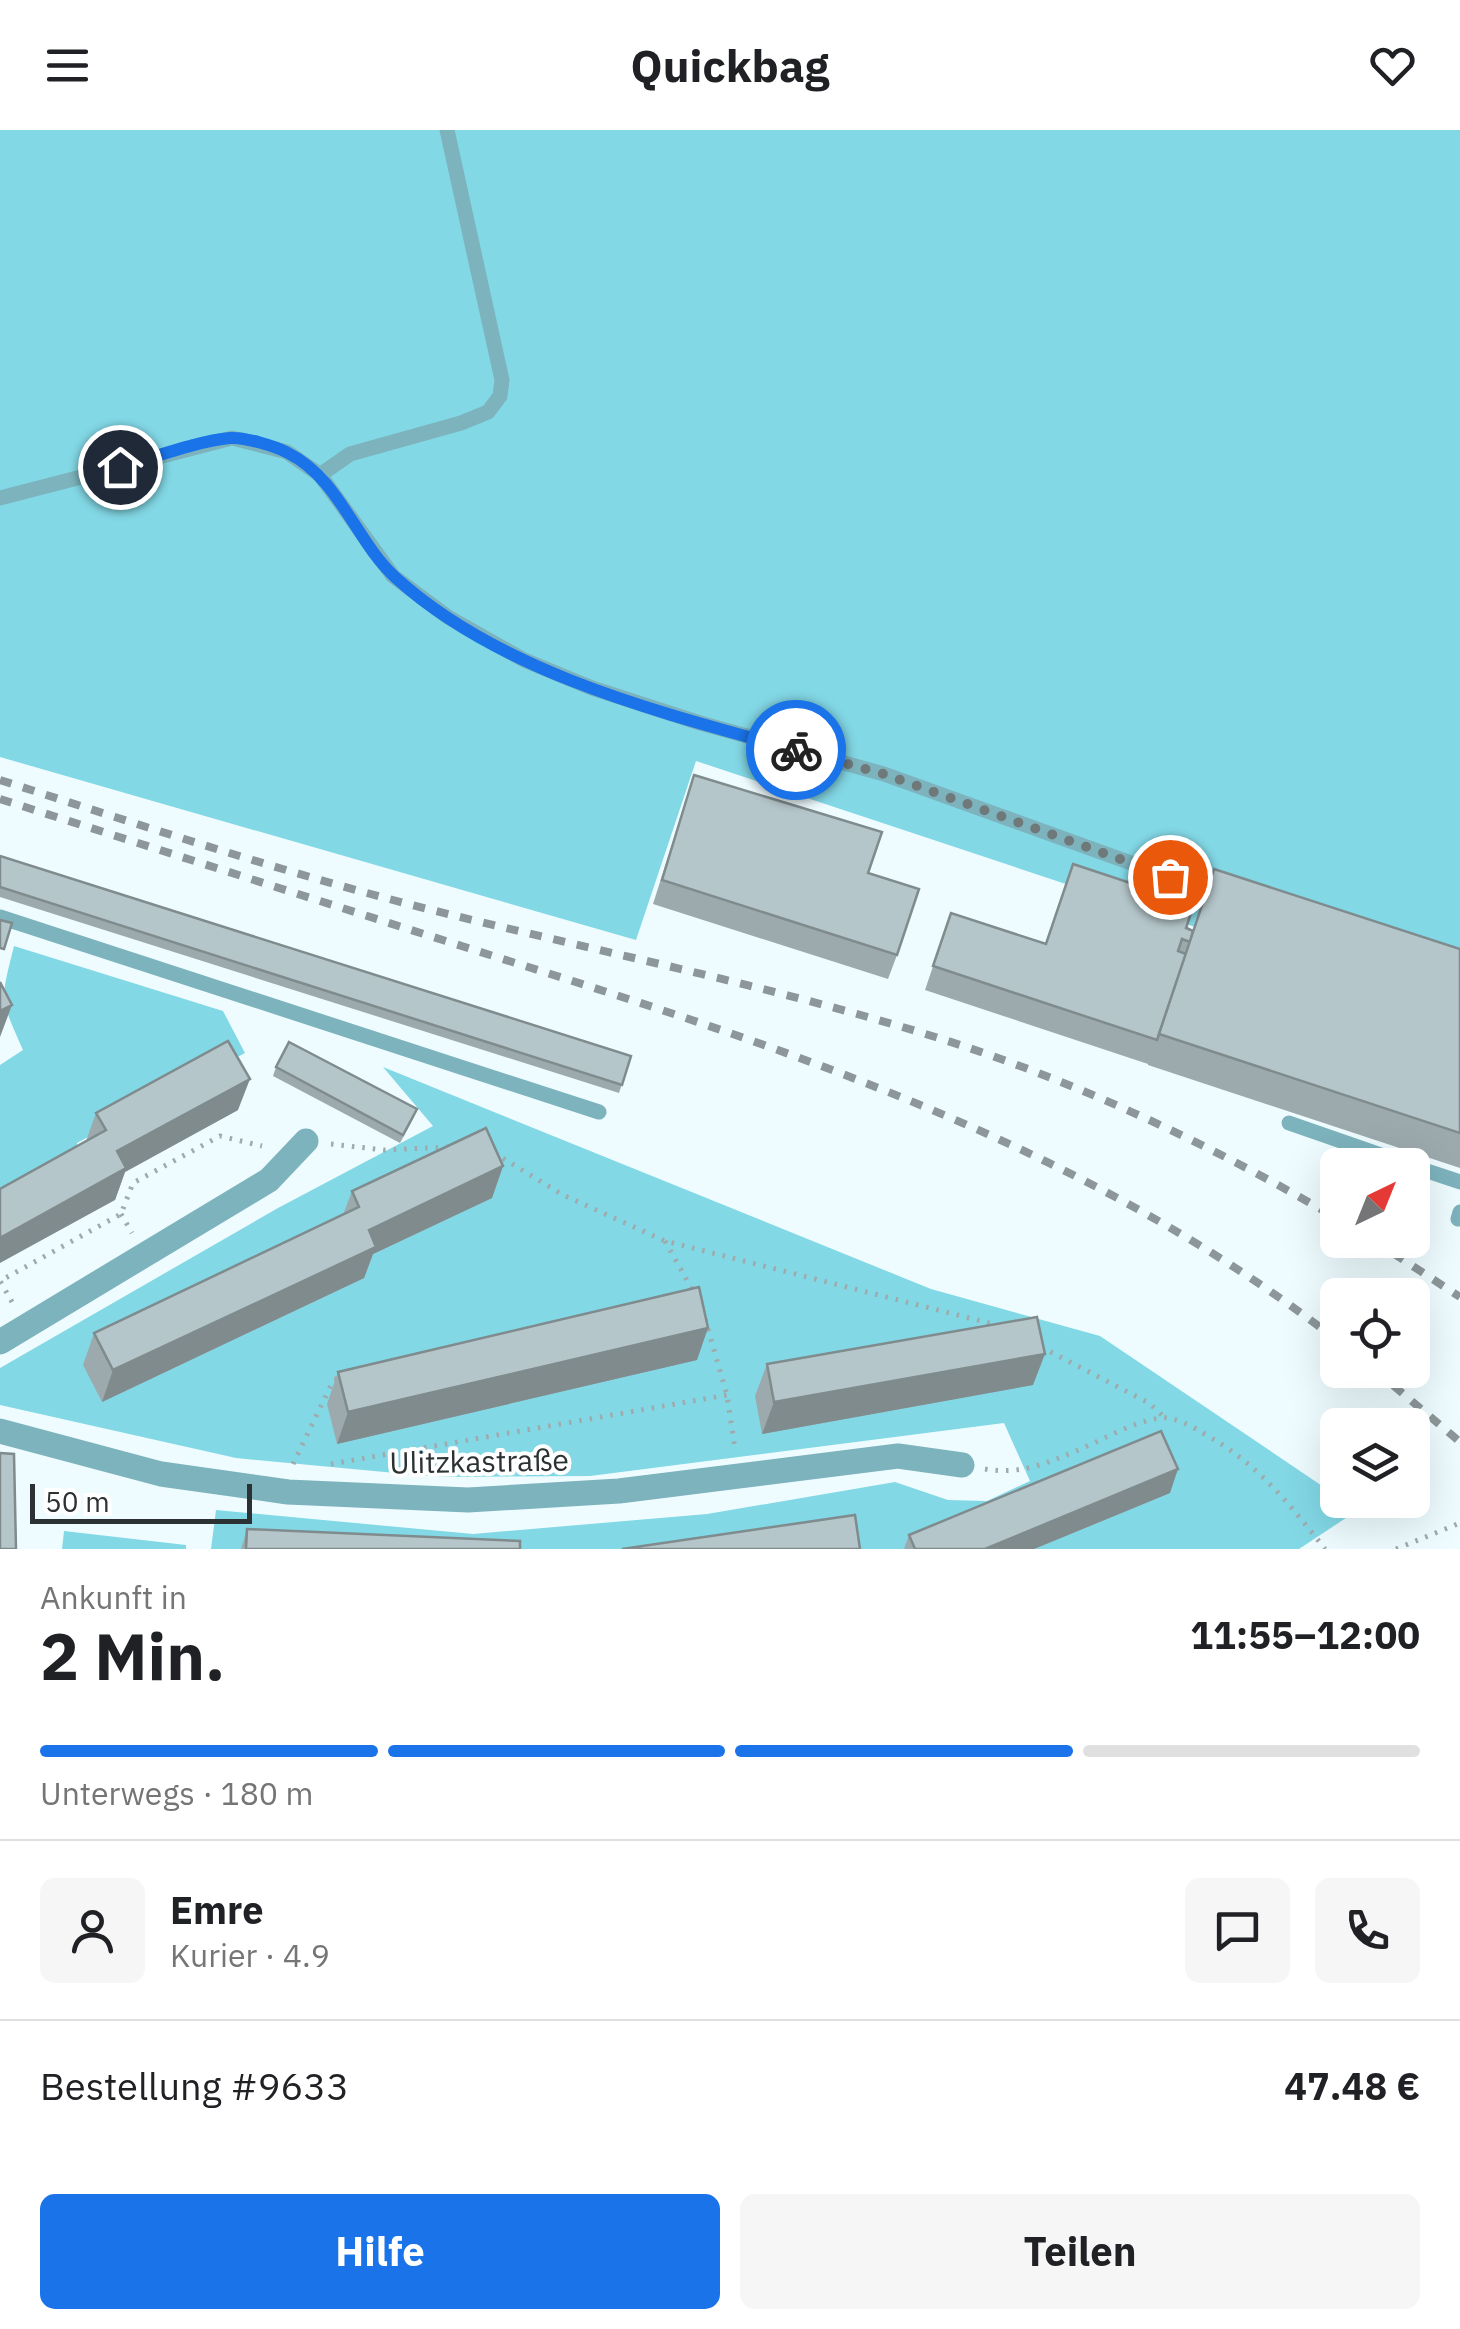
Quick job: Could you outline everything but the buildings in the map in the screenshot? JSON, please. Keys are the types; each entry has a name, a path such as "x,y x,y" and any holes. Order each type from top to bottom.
{"street":[{"path":"0,1342 270,1180 300,1148"},
{"name":"Ulitzkastraße","path":"0,1431 161,1474 288,1492 468,1500 618,1491 898,1456 962,1465"}],"lane":[{"path":"320,475 350,454 488,412 500,396 502,380 448,130"},
{"path":"0,498 232,438 287,452 320,475 393,576 448,618 524,660 592,688 700,723 884,774 1170,877 1199,880 1236,892"},
{"path":"0,917 599,1112"},
{"path":"1289,1123 1360,1148"},
{"path":"1430,1172 1460,1182"}],"path":[{"path":"0,1281 121,1214 133,1183 220,1136 300,1148 459,1147"},
{"path":"489,1150 563,1195 665,1241 996,1323 1013,1332"},
{"path":"665,1241 700,1303 716,1348 739,1474"},
{"path":"1030,1341 1149,1403 1164,1417 1213,1439 1264,1475 1324,1549"},
{"path":"308,1468 289,1471 334,1380 354,1376"},
{"path":"327,1465 727,1395"},
{"path":"962,1465 1006,1472 1034,1469 1136,1424 1164,1417"},
{"path":"1396,1549 1460,1523"}],"shaded area":[{"path":"0,130 1460,130 1460,1015 696,761 636,940 0,757"},
{"path":"14,946 223,1011 245,1053 77,1143 78,1162 0,1205 0,1065 23,1050 5,1000"},
{"path":"383,1067 931,1289 1100,1336 1320,1485 1320,1518 1346,1518 1299,1549 211,1549 216,1510 473,1534 707,1514 895,1482 948,1500 987,1501 1030,1481 1004,1423 590,1476 438,1477 236,1458 0,1405 0,1368 278,1208 433,1126"},
{"path":"64,1531 186,1545 186,1549 62,1549"}],"railway":[{"path":"0,780 360,891 738,983 985,1053 1140,1116 1320,1209"},
{"path":"0,799 713,1027 932,1110 1038,1158 1142,1212 1242,1272 1320,1328"},
{"path":"1400,1258 1460,1297"},
{"path":"1396,1388 1460,1442"}],"way so far":[{"path":"796,750 884,774 1170,877"}],"route":[{"path":"120,467 232,438 287,452 320,475 393,576 448,618 524,660 592,688 796,750"}]}
